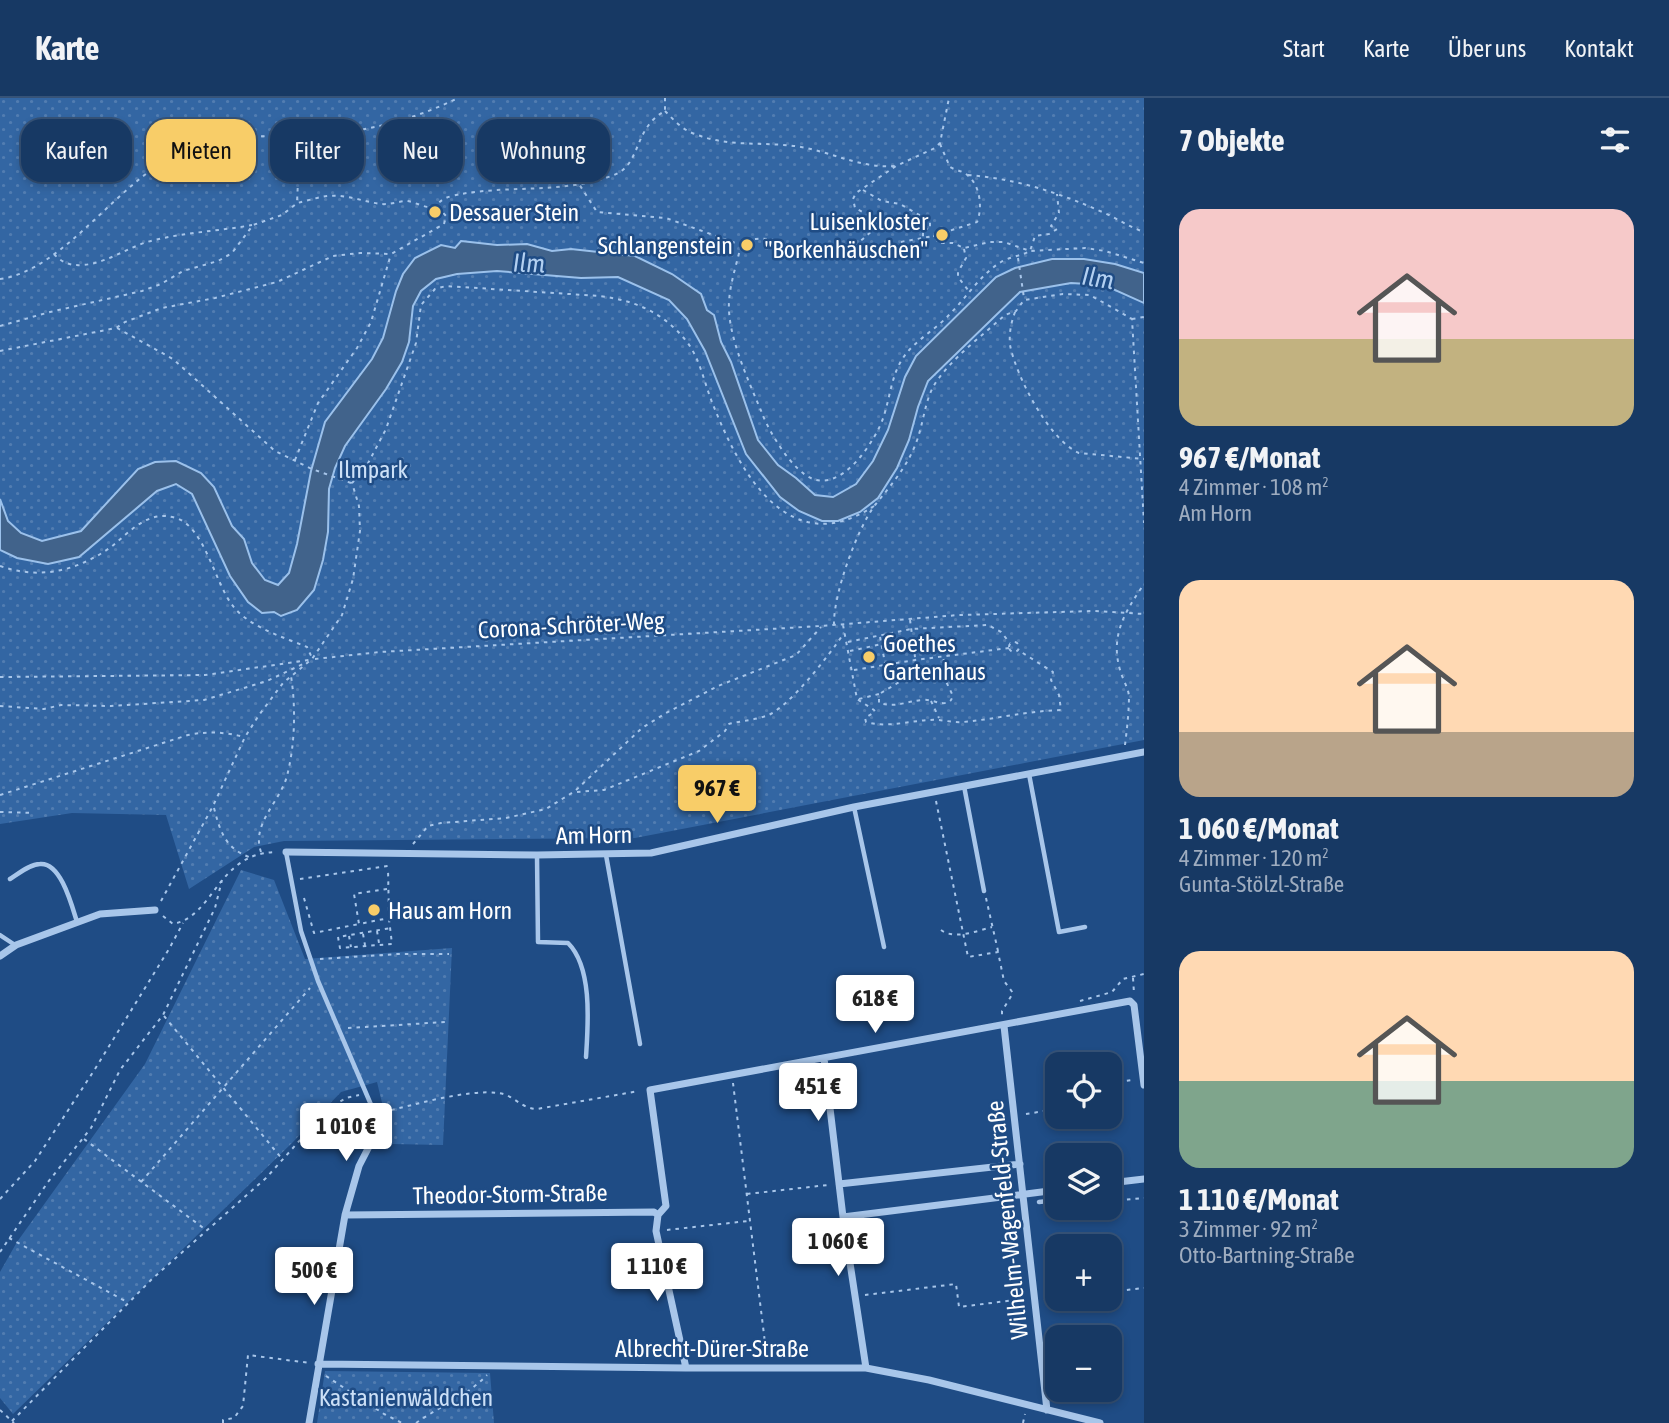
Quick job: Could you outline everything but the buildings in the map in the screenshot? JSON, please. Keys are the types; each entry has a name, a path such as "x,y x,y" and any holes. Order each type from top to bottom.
{"street":[{"name":"Am Horn","path":"286,852 537,855 651,853 854,807 1144,752"},
{"path":"0,956 16,945 100,914 155,910"},
{"path":"686,1368 656,1231 658,1215 666,1206 650,1090 1130,1001 1134,1005 1144,1085"},
{"name":"Wilhelm-Wagenfeld-Straße","path":"1004,1026 1047,1410"},
{"path":"824,1058 843,1217 866,1368"},
{"path":"309,1423 345,1215 359,1167 377,1131 375,1114"},
{"path":"839,1184 1020,1164"},
{"path":"1122,1182 1144,1179"},
{"path":"843,1217 1045,1191"},
{"name":"Theodor-Storm-Straße","path":"345,1215 654,1212 658,1215"},
{"name":"Albrecht-Dürer-Straße","path":"318,1364 866,1368 929,1380 1100,1423"}],"lane":[{"path":"1028,774 1059,932 1085,926"},
{"path":"964,785 984,891"},
{"path":"854,807 884,947"},
{"path":"286,852 298,919 318,981 375,1114"},
{"path":"537,855 538,942 568,943 576,950 588,1005 586,1057"},
{"path":"606,855 640,1044"},
{"path":"10,879 38,863 47,864 54,869 69,896 78,922"},
{"path":"0,935 16,945"},
{"path":"1039,1202 1045,1201"}],"path":[{"path":"364,130 396,124 458,98"},
{"path":"665,98 665,111 684,129 708,138 744,144 801,147 878,167 896,166"},
{"path":"881,222 855,208 853,199 856,193 896,166 935,148 940,143 949,98"},
{"path":"54,254 64,263 87,265 155,240 253,225 282,215 297,203 329,196 384,205 408,201 429,207 437,206 444,198 463,194 548,189 579,184 615,175 625,169 648,124 665,111"},
{"path":"0,279 32,269 54,254 116,198 173,155 206,142 230,137 270,136"},
{"path":"940,143 950,167 968,175 1003,178 1057,194 1144,232"},
{"path":"935,237 940,231 949,231 977,222 981,213 980,200 968,175"},
{"path":"297,203 298,182"},
{"path":"579,184 597,212 666,218 741,245 754,238 771,240 802,250 833,251 851,247 881,222 918,215"},
{"path":"862,189 882,201 900,204 929,221 930,229 923,229 923,237"},
{"path":"741,245 729,301 730,320 763,417 778,444 797,468 813,480 823,480 841,475 869,447 880,427 896,372 910,349 950,314 969,291 1002,261 1030,251 1035,236 1049,234 1057,229 1051,226 1059,213 1057,194"},
{"path":"0,351 117,328 125,322 162,308 215,299 277,282 333,256 391,254 444,224 446,216 437,206"},
{"path":"0,326 161,284 183,271 218,261 232,253 253,225"},
{"path":"901,242 923,237 947,240 949,231"},
{"path":"935,237 937,243 942,245 953,243 964,248 990,242 1004,242 1030,251 1085,248 1144,263"},
{"path":"964,248 966,258 958,272 961,282 969,291"},
{"path":"295,461 318,403 365,334 375,312 391,254"},
{"path":"1018,257 1024,300 1016,311 1010,336 1013,355 1040,411 1059,439 1071,450 1143,459"},
{"path":"352,483 365,469 386,429 416,343 421,305 435,289 446,286 600,296 641,305 669,324 689,344 732,447 752,480 776,506 801,520 827,525 848,521 874,506"},
{"path":"1024,300 1063,294 1090,295 1132,319 1144,317"},
{"path":"834,625 834,614 850,555 874,506 893,485 910,455 928,398 939,378 951,363 1005,315 1016,311"},
{"path":"1132,319 1143,459 1144,523"},
{"path":"117,328 173,359 266,445 312,469 352,483"},
{"path":"286,852 262,853 250,857 222,879 194,916 183,922 173,924 155,910 213,806 245,737 273,695 313,659 342,615 349,594 358,545 360,518 352,483"},
{"path":"0,566 32,573 66,570 100,554 146,520 163,516 176,518 187,525 197,538 234,608 250,620 307,647 313,659"},
{"path":"1123,757 1129,693 1119,669 1116,649 1125,612 1144,584"},
{"name":"Corona-Schröter-Weg","path":"0,677 205,675 313,659 404,651 959,615 1125,612 1144,614"},
{"path":"910,619 917,672"},
{"path":"843,624 858,699 875,712 865,718 866,722 876,725 940,720 961,722 1032,711 1060,710 1059,695 1051,680 1053,672 1018,650 1013,652 1009,648 872,665 853,670"},
{"path":"847,643 911,629 988,625 1001,632 1010,643"},
{"path":"410,853 412,845 428,826 506,818 546,809 575,791 642,728 718,686 796,655 821,626"},
{"path":"575,791 581,793 604,790 699,751 729,724 768,716 803,684 845,633"},
{"path":"880,636 886,664"},
{"path":"1010,643 1017,642 1018,650"},
{"path":"1009,648 1010,643"},
{"path":"849,651 882,644"},
{"path":"895,662 901,681 884,690 879,703 891,705 931,700 944,703 953,699 942,673 945,664 942,656"},
{"path":"0,706 44,709 61,705 111,706 204,700 267,681 313,659"},
{"path":"262,853 257,840 286,779 290,758 294,695 291,676"},
{"path":"858,699 873,694 880,695"},
{"path":"931,700 940,720"},
{"path":"2,789 1,795 188,734 230,733 245,737"},
{"path":"934,791 968,957 998,952"},
{"path":"213,806 226,842 239,853 250,857"},
{"path":"0,812 34,813"},
{"path":"389,853 387,889 389,918 391,928 392,944 340,948 338,937 391,928"},
{"path":"302,888 299,879 388,866"},
{"path":"0,1252 48,1182 91,1128 120,1070 163,1015 215,908 222,879"},
{"path":"359,924 354,894 387,889"},
{"path":"984,891 1004,981 1013,993 1002,1011 1004,1026"},
{"path":"304,898 314,933 389,918"},
{"path":"0,1199 35,1161 95,1069 183,922"},
{"path":"941,930 945,934 962,934 993,927"},
{"path":"377,930 379,945"},
{"path":"363,933 365,946"},
{"path":"349,935 351,947"},
{"path":"312,961 387,954 449,954"},
{"path":"1074,1011 1081,999 1112,992 1124,979 1144,974"},
{"path":"1132,1003 1133,977"},
{"path":"141,1182 318,981"},
{"path":"163,1015 284,1160"},
{"path":"340,1030 446,1022"},
{"path":"732,1075 768,1367"},
{"path":"1122,1082 1143,1079"},
{"path":"375,1114 448,1097 492,1092 507,1096 526,1108 537,1109 650,1090"},
{"path":"0,1410 13,1422 128,1303 284,1160 328,1109 346,1098 367,1093"},
{"path":"1014,1115 1045,1111"},
{"path":"83,1138 206,1231"},
{"path":"747,1194 839,1184"},
{"path":"1122,1200 1144,1198"},
{"path":"656,1231 749,1221"},
{"path":"9,1238 128,1303"},
{"path":"855,1296 956,1284 958,1307 1045,1299"},
{"path":"1122,1291 1144,1288"},
{"path":"223,1423 223,1420 234,1418 243,1406 248,1355 318,1364 328,1378 402,1423"},
{"path":"416,1423 472,1389 494,1366"}],"green space":[{"name":"Ilmpark","path":"0,98 1144,98 1144,740 635,838 284,841 254,847 189,889 166,815 72,813 0,824"},
{"path":"241,870 274,880 305,959 452,948 443,1145 392,1144 377,1082 341,1092 13,1414 0,1398 0,1272 17,1242 145,1064"},
{"name":"Kastanienwäldchen","path":"325,1371 490,1373 494,1423 317,1423"}],"water":[{"name":"Ilm","path":"461,241 497,245 527,244 552,251 571,249 635,256 672,274 701,294 707,310 714,315 721,342 731,362 758,440 778,465 815,495 833,497 856,484 873,461 888,430 905,377 916,356 996,277 1015,268 1052,259 1084,259 1115,264 1144,273 1144,303 1104,285 1071,283 1020,292 928,381 909,440 897,468 878,498 860,512 838,521 822,521 799,511 780,497 746,454 705,351 687,319 669,300 618,277 581,278 497,271 457,274 436,279 421,291 413,306 409,342 402,362 345,446 329,489 328,532 323,560 314,590 297,610 281,616 274,612 262,613 248,602 230,576 192,494 176,484 157,491 79,557 48,564 17,558 0,550 0,499 8,521 21,533 42,541 81,531 138,469 155,462 176,461 201,473 214,487 232,526 244,539 252,563 265,580 278,585 289,573 311,471 325,422 372,359 383,338 403,274 415,258 441,245 455,248"}],"place":[{"name":"Dessauer Stein","path":"435,212"},
{"name":"Luisenkloster \"Borkenhäuschen\"","path":"942,235"},
{"name":"Schlangenstein","path":"747,245"},
{"name":"Goethes Gartenhaus","path":"869,657"},
{"name":"Haus am Horn","path":"374,910"}]}
